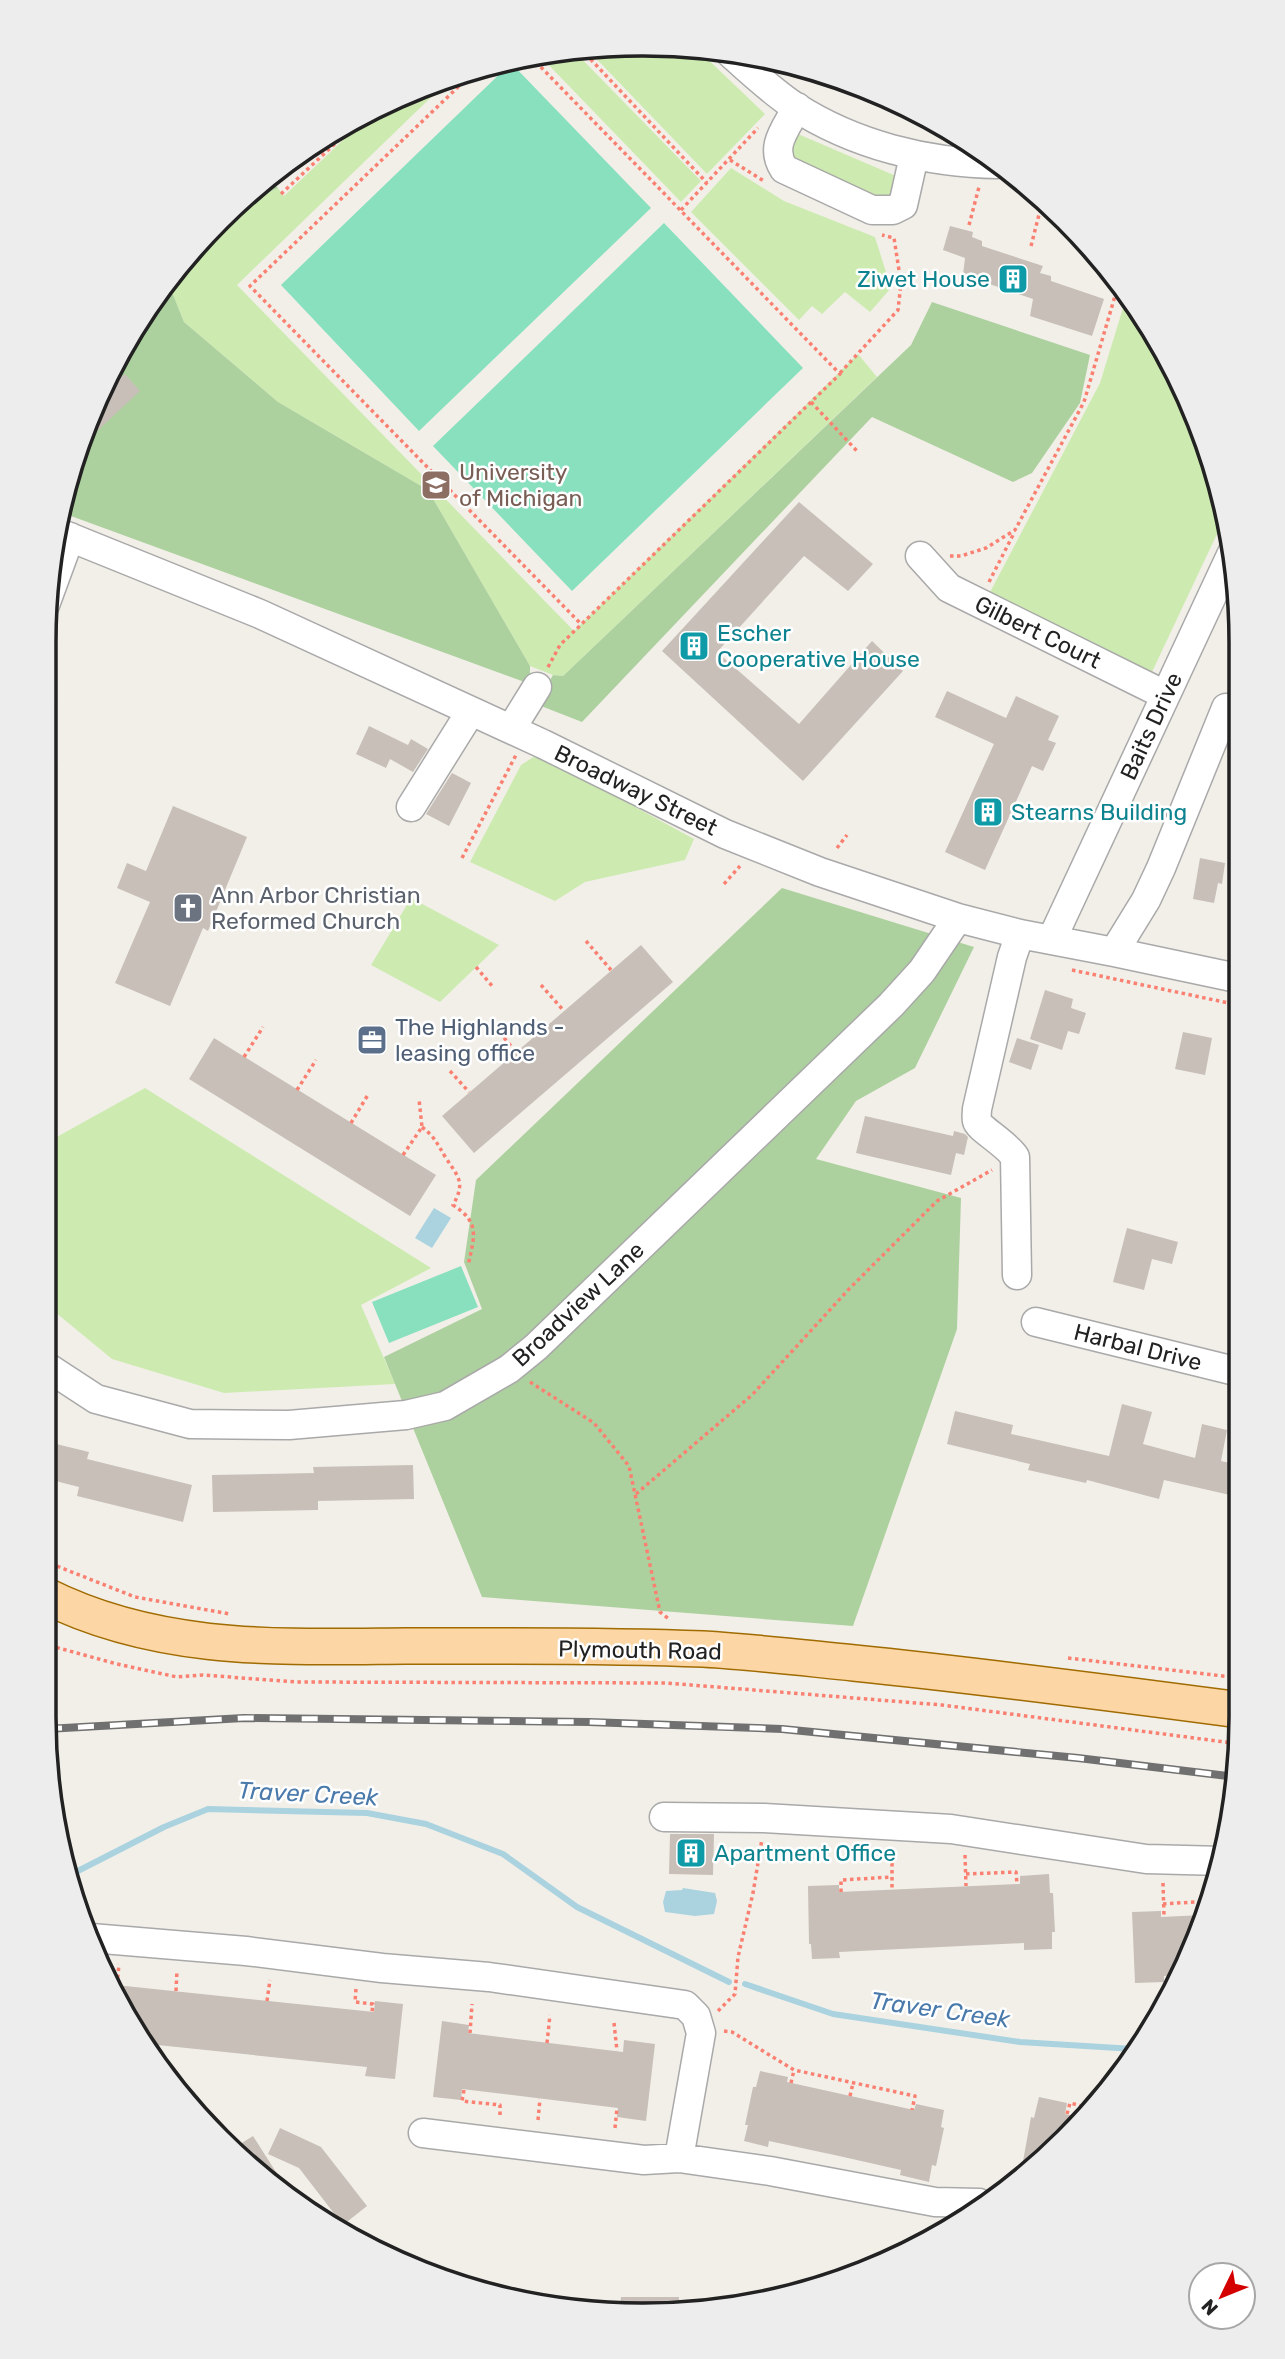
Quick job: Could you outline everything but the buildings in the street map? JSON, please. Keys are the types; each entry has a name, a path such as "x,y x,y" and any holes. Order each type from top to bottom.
{"main road":[{"name":"Plymouth Road","path":"56,1601 111,1622 158,1634 219,1644 302,1647 704,1649 958,1674 1229,1709"}],"street":[{"path":"744,65 797,107 836,129 914,156 988,172"},
{"path":"797,107 776,148 778,161 784,169 872,210 893,211 903,205 914,156"},
{"name":"Broadway Street","path":"66,536 260,614 471,711 514,741 725,834 832,876 958,918 1020,934 1229,976"},
{"name":"Gilbert Court","path":"930,556 949,588 1165,695"},
{"name":"Baits Drive","path":"1052,939 1224,569"},
{"path":"514,741 537,687"},
{"path":"1114,952 1146,900 1161,868 1226,708"},
{"path":"411,807 471,711"},
{"name":"Broadview Lane","path":"56,1373 96,1398 190,1424 289,1425 406,1415 445,1406 509,1369 545,1338 891,1004 922,971 958,918"},
{"path":"1017,1275 1015,1157 1009,1147 981,1129 976,1121 1012,957 1020,934"},
{"name":"Harbal Drive","path":"1036,1322 1229,1370"},
{"path":"664,1817 764,1818 951,1829 1146,1860 1211,1861"},
{"path":"100,1939 489,1977 685,2005 696,2016 701,2029 679,2158"},
{"path":"422,2133 644,2160 679,2158 771,2171 934,2202 970,2203"}],"path":[{"path":"591,58 707,183"},
{"path":"539,65 840,374"},
{"path":"460,85 250,286 581,624"},
{"path":"681,210 764,121"},
{"path":"281,194 335,144"},
{"path":"730,160 768,184"},
{"path":"969,225 988,172"},
{"path":"1031,246 1040,212"},
{"path":"537,687 560,645 840,374 898,310 901,283 894,238 879,234"},
{"path":"978,603 1084,402 1115,295"},
{"path":"811,402 857,451"},
{"path":"930,556 961,556 986,548 1016,530"},
{"path":"462,859 514,741"},
{"path":"837,848 847,835"},
{"path":"586,941 611,970"},
{"path":"476,967 493,987"},
{"path":"1064,968 1229,1003"},
{"path":"541,985 564,1011"},
{"path":"244,1057 263,1027"},
{"path":"495,1027 516,1052"},
{"path":"297,1090 316,1060"},
{"path":"450,1071 469,1092"},
{"path":"351,1123 369,1093"},
{"path":"403,1155 422,1127 419,1100"},
{"path":"422,1127 435,1137 458,1174 461,1187 453,1206 467,1214 473,1228 468,1266"},
{"path":"636,1494 752,1395 849,1289 937,1201 1015,1157"},
{"path":"509,1369 594,1423 629,1466 660,1612 670,1619"},
{"path":"56,1566 135,1597 239,1616"},
{"path":"56,1647 177,1677 203,1675 296,1682 666,1683 942,1705 1228,1742"},
{"path":"764,1818 753,1893 738,1957 735,1994 701,2029 723,2037 724,2031 732,2032 794,2070 915,2096 912,2110"},
{"path":"891,1855 892,1889"},
{"path":"965,1859 966,1886"},
{"path":"966,1874 1016,1872 1017,1884"},
{"path":"841,1892 841,1880 892,1877"},
{"path":"1163,1888 1164,1916"},
{"path":"1164,1903 1199,1901"},
{"path":"118,1979 119,1964"},
{"path":"176,1991 177,1970"},
{"path":"267,2001 270,1980"},
{"path":"356,1989 355,2002 373,2004 372,2012"},
{"path":"470,2033 472,2004"},
{"path":"547,2043 550,2015"},
{"path":"614,2024 617,2051"},
{"path":"791,2083 794,2070"},
{"path":"849,2095 853,2083"},
{"path":"464,2090 462,2101 500,2105 500,2115"},
{"path":"538,2120 540,2099"},
{"path":"1067,2114 1070,2103 1081,2106"},
{"path":"615,2128 617,2108"}],"green space":[{"path":"642,56 708,60 765,114 707,174 596,58"},
{"path":"582,59 701,181 681,202 548,64"},
{"path":"517,70 651,208 419,431 281,285 500,74"},
{"path":"433,95 237,285 574,631 858,354 877,377 563,676 553,675 530,666 428,490 278,402 184,322 172,292 177,285 228,228 265,194 278,188 284,196 347,136 383,116"},
{"path":"798,134 896,176 891,196 886,199 846,184 790,155"},
{"path":"731,168 784,201 875,237 891,288 870,312 845,292 822,314 812,306 799,320 691,212"},
{"path":"664,223 803,368 572,591 433,446"},
{"path":"172,292 184,322 278,402 428,490 530,666 530,684 70,516 87,454 116,383"},
{"path":"932,302 1090,355 1080,403 1032,473 1013,482 872,417 582,722 536,704 553,675 563,676 911,345"},
{"path":"1123,307 1169,383 1198,454 1218,528 1152,672 988,596 1100,383"},
{"path":"538,754 694,839 685,860 585,882 555,901 470,862 521,765"},
{"path":"782,888 974,947 915,1068 856,1101 816,1159 961,1198 957,1329 853,1626 482,1597 384,1357 482,1309 464,1262 476,1180"},
{"path":"411,898 499,945 440,1002 371,965"},
{"path":"145,1088 431,1268 361,1305 395,1384 224,1393 112,1359 56,1313 56,1137"},
{"path":"461,1266 478,1307 389,1343 372,1302"}],"water":[{"path":"434,1208 451,1218 432,1248 415,1238"},
{"path":"683,1888 715,1893 717,1901 714,1914 695,1916 665,1912 663,1902 666,1891"}],"waterway":[{"name":"Traver Creek","path":"77,1871 164,1827 208,1809 367,1813 426,1824 503,1854 577,1907 729,1982"},
{"name":"Traver Creek","path":"745,1984 833,2014 1020,2042 1126,2048"}],"railway":[{"path":"56,1728 244,1718 589,1722 782,1729 1078,1758 1226,1776"}],"place":[{"name":"Ziwet House","path":"1013,279"},
{"name":"University of Michigan","path":"436,485"},
{"name":"Escher Cooperative House","path":"694,646"},
{"name":"Stearns Building","path":"988,812"},
{"name":"Ann Arbor Christian Reformed Church","path":"188,908"},
{"name":"The Highlands - leasing office","path":"372,1040"},
{"name":"Apartment Office","path":"691,1853"}]}
